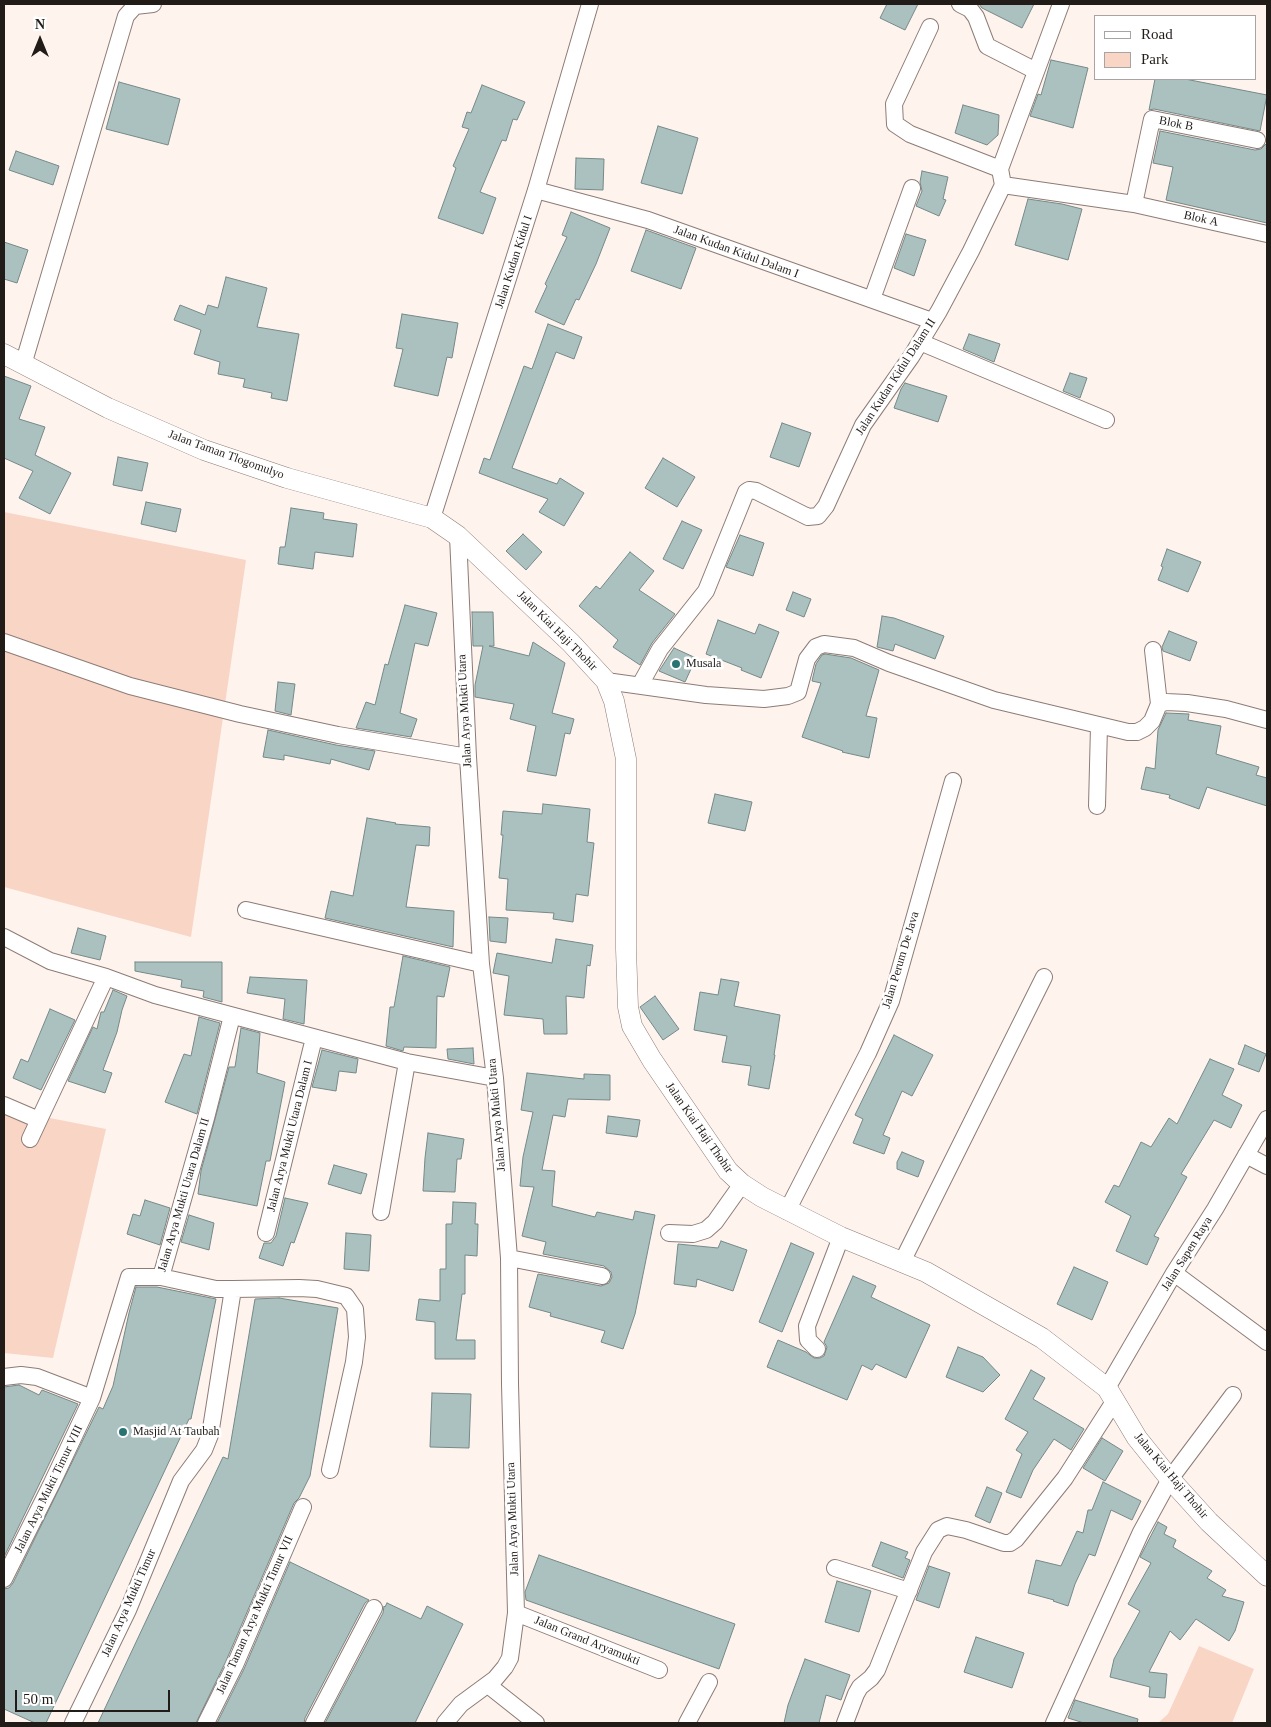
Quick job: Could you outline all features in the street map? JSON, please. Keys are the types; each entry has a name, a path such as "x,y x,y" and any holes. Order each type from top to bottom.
{"street":[{"path":"23,365 126,16 134,6 153,4"},
{"name":"Jalan Kudan Kidul I","path":"432,518 536,190 590,4"},
{"path":"960,4 970,9 976,17 986,46 1036,71"},
{"name":"Jalan Kudan Kidul Dalam II","path":"640,685 660,649 706,591 746,492 756,490 808,517 818,516 821,513 863,424 911,357 971,251 1002,177 1036,71 1061,4"},
{"name":"Blok A","path":"930,27 894,104 894,124 910,134 1002,177 1267,234"},
{"name":"Blok B","path":"1134,204 1152,119 1257,140"},
{"path":"872,299 912,188"},
{"name":"Jalan Kudan Kidul Dalam I","path":"536,190 648,220 932,321"},
{"path":"920,342 1106,420"},
{"name":"Jalan Taman Tlogomulyo","path":"4,354 108,408 204,450 287,478 432,518"},
{"name":"Jalan Kiai Haji Thohir","path":"432,518 458,536 571,643 606,681 614,700 626,759 626,949 628,1008 632,1026 644,1048 728,1171 742,1184 787,1211 841,1237 926,1272 1042,1338 1111,1394 1137,1438 1170,1479 1209,1522 1267,1576"},
{"name":"Jalan Arya Mukti Utara","path":"445,1723 461,1704 500,1676 510,1658 516,1613 509,1258 495,1078 481,964 468,757 458,536"},
{"path":"4,642 130,686 240,714 468,757"},
{"path":"606,681 706,695 764,699 788,696 798,692 807,659 816,647 824,644 854,648 897,666 994,700 1099,726 1137,732 1152,722 1159,704 1153,650"},
{"path":"1159,704 1166,702 1187,703 1267,720"},
{"path":"1097,806 1099,726"},
{"name":"Jalan Perum De Java","path":"787,1211 868,1053 891,1001 953,781"},
{"path":"246,910 481,964"},
{"path":"4,937 50,961 106,977 155,995 407,1062 495,1078"},
{"path":"30,1140 106,977"},
{"path":"902,1262 1044,977"},
{"name":"Jalan Arya Mukti Utara Dalam II","path":"92,1398 129,1277 161,1277 206,1118 232,1016"},
{"name":"Jalan Arya Mukti Utara Dalam I","path":"266,1233 314,1038"},
{"path":"381,1212 407,1062"},
{"path":"4,1105 39,1120"},
{"name":"Jalan Sapen Raya","path":"846,1723 860,1687 872,1678 877,1670 924,1552 938,1530 947,1526 966,1530 1004,1543 1010,1543 1016,1539 1065,1478 1174,1273 1267,1119"},
{"path":"1246,1155 1267,1166"},
{"path":"669,1233 693,1234 706,1230 715,1222 742,1184"},
{"path":"817,1349 808,1340 807,1326 841,1237"},
{"path":"509,1258 602,1276"},
{"path":"1174,1273 1267,1342"},
{"path":"161,1277 216,1289 299,1288 317,1289 346,1296 355,1308 357,1337 354,1362 330,1470"},
{"name":"Jalan Arya Mukti Timur","path":"73,1723 128,1610 181,1481 204,1450 210,1435 233,1289"},
{"path":"4,1377 21,1375 37,1377 92,1398"},
{"path":"1054,1723 1141,1532 1170,1479 1233,1395"},
{"name":"Jalan Arya Mukti Timur VIII","path":"4,1579 92,1398"},
{"name":"Jalan Taman Arya Mukti Timur VII","path":"206,1723 235,1665 304,1506"},
{"path":"835,1568 909,1591"},
{"path":"314,1723 374,1608"},
{"name":"Jalan Grand Aryamukti","path":"516,1613 659,1670"},
{"path":"687,1723 709,1682"},
{"path":"488,1685 536,1723"}],"green space":[{"path":"4,512 246,560 191,937 4,887"},
{"path":"4,1109 106,1129 53,1358 4,1353"},
{"path":"1199,1646 1254,1669 1232,1723 1158,1723 1168,1714"}],"building":[{"path":"887,4 918,4 905,30 880,18"},
{"path":"979,4 1034,4 1022,28 982,8"},
{"path":"1051,60 1088,68 1073,128 1030,116 1038,94 1041,95"},
{"path":"1155,80 1190,80 1267,95 1260,131 1154,109 1149,110"},
{"path":"119,82 180,99 168,145 106,129"},
{"path":"482,85 525,102 517,120 513,119 506,141 502,140 480,192 496,198 483,234 438,218 456,168 453,166 469,129 462,127 467,112 471,113"},
{"path":"963,105 999,115 998,135 987,145 955,133"},
{"path":"658,126 698,138 682,194 641,183"},
{"path":"1160,131 1255,150 1261,149 1267,143 1267,223 1166,200 1173,167 1153,163"},
{"path":"16,151 59,166 53,185 9,170"},
{"path":"576,158 604,159 603,190 575,189"},
{"path":"922,171 948,177 943,199 946,200 939,216 916,206 922,191 920,182"},
{"path":"1028,199 1082,209 1068,260 1015,245"},
{"path":"571,212 610,228 579,300 576,299 564,325 535,312 547,286 545,284 567,237 562,235"},
{"path":"646,230 696,248 681,289 631,271"},
{"path":"906,234 926,240 914,276 894,268"},
{"path":"4,242 28,250 17,283 4,279"},
{"path":"226,277 267,288 257,327 299,334 287,401 271,398 272,393 243,387 245,379 218,374 220,362 194,354 201,330 174,320 180,305 205,315 208,305 218,308"},
{"path":"402,314 458,323 452,358 447,357 438,396 394,386 403,349 396,348"},
{"path":"548,324 582,337 574,359 556,352 512,468 557,484 560,478 584,493 564,526 539,512 548,499 479,473 484,458 490,460 524,366 532,369"},
{"path":"969,334 1000,344 994,362 963,349"},
{"path":"1070,373 1087,378 1080,398 1063,391"},
{"path":"4,376 31,386 19,419 45,427 35,455 71,473 50,514 19,498 33,471 4,458"},
{"path":"905,383 947,396 938,422 894,408"},
{"path":"782,423 811,433 799,467 770,457"},
{"path":"118,457 148,463 142,491 113,485"},
{"path":"663,458 695,477 677,507 645,488"},
{"path":"146,502 181,509 176,532 141,524"},
{"path":"291,508 324,513 323,519 357,524 353,557 315,552 313,569 278,564 280,547 285,547"},
{"path":"682,521 702,530 683,569 663,559"},
{"path":"523,534 542,552 526,570 506,551"},
{"path":"740,535 764,543 753,576 726,567"},
{"path":"1167,549 1201,562 1188,592 1158,580"},
{"path":"630,552 654,571 639,590 675,614 652,643 640,665 613,647 618,640 579,606 596,586 600,589"},
{"path":"793,592 811,599 804,617 786,610"},
{"path":"405,605 437,613 428,646 415,643 400,713 417,719 411,737 356,728 366,702 375,705 385,664 388,665"},
{"path":"472,612 493,612 494,646 489,646 529,656 533,642 565,663 552,713 574,719 570,734 565,733 556,776 527,771 536,726 510,719 514,704 475,697 475,685 483,646 473,646"},
{"path":"882,616 894,618 944,636 935,659 895,644 893,651 877,647"},
{"path":"718,620 755,634 759,624 779,632 761,678 741,670 742,668 706,654"},
{"path":"1169,631 1197,642 1190,661 1163,651 1162,647"},
{"name":"Musala","path":"674,648 696,658 685,682 659,671"},
{"path":"822,655 851,658 879,670 866,716 877,718 869,758 842,752 802,737 821,683 812,681 816,664"},
{"path":"278,682 295,684 291,715 275,711"},
{"path":"1166,713 1189,714 1188,720 1221,726 1216,754 1259,767 1256,775 1267,778 1267,806 1207,787 1199,809 1169,798 1170,795 1141,789 1146,767 1155,769 1158,730"},
{"path":"268,730 336,745 375,751 369,770 331,759 330,764 284,755 284,760 263,757"},
{"path":"715,794 752,802 745,831 708,823"},
{"path":"543,804 590,809 587,842 594,843 588,896 576,894 573,922 553,919 554,913 506,910 508,879 499,878 503,811 542,814"},
{"path":"367,818 395,824 430,827 429,846 416,845 406,907 454,911 453,947 325,918 331,891 353,896"},
{"path":"489,917 508,918 506,943 490,941"},
{"path":"78,928 106,936 100,960 71,953"},
{"path":"556,939 593,945 590,966 587,965 584,998 566,996 567,1034 544,1034 543,1019 504,1015 509,976 493,973 497,953 552,963"},
{"path":"403,956 450,967 444,997 437,996 436,1048 404,1047 403,1051 386,1046 390,1007 394,1007"},
{"path":"135,962 222,962 222,1002 203,997 204,991 181,987 182,980 135,971"},
{"path":"250,977 307,980 304,1024 283,1019 285,999 247,993"},
{"path":"721,979 739,982 734,1006 780,1015 769,1089 748,1085 751,1066 722,1062 727,1036 694,1030 700,992 718,995"},
{"path":"113,990 127,996 117,1032 103,1070 112,1073 105,1093 68,1081 93,1027 97,1029 101,1012 104,1012"},
{"path":"655,996 679,1029 663,1040 640,1007"},
{"path":"50,1009 75,1020 41,1090 13,1078 21,1059 28,1062"},
{"path":"199,1017 220,1023 197,1114 165,1102 184,1054 191,1056"},
{"path":"241,1028 260,1033 257,1073 285,1082 270,1161 266,1161 257,1206 198,1194 201,1171 229,1067 235,1067"},
{"path":"894,1035 933,1055 912,1096 902,1091 883,1135 890,1138 884,1154 853,1143 863,1119 855,1115"},
{"path":"1245,1045 1266,1054 1259,1072 1238,1064"},
{"path":"473,1048 474,1064 448,1059 447,1049"},
{"path":"322,1050 358,1059 356,1073 339,1071 336,1091 312,1087"},
{"path":"1210,1059 1234,1069 1222,1095 1242,1105 1231,1128 1214,1120 1181,1174 1187,1177 1154,1236 1159,1238 1147,1265 1116,1251 1131,1216 1105,1202 1114,1185 1119,1187 1141,1142 1151,1147 1169,1118 1177,1124"},
{"path":"527,1073 584,1079 584,1074 610,1075 610,1100 568,1099 565,1117 553,1115 542,1170 555,1171 552,1206 595,1217 597,1212 633,1220 635,1211 655,1215 635,1314 623,1349 601,1342 605,1331 550,1316 551,1313 529,1307 538,1274 601,1286 609,1283 612,1277 611,1272 604,1266 543,1254 546,1242 522,1236 534,1187 520,1186 523,1157 533,1112 521,1110"},
{"path":"608,1116 640,1120 637,1137 606,1133"},
{"path":"428,1133 464,1139 461,1159 457,1159 455,1192 423,1191"},
{"path":"902,1152 924,1161 918,1177 897,1169 897,1162"},
{"path":"334,1165 367,1174 361,1194 328,1184"},
{"path":"285,1198 308,1203 294,1243 291,1242 283,1266 259,1258 264,1243 271,1243 276,1236"},
{"path":"145,1200 170,1208 160,1245 127,1234 133,1214 140,1216"},
{"path":"453,1202 476,1203 475,1224 478,1224 477,1256 465,1255 465,1294 462,1294 456,1340 475,1340 475,1359 435,1359 435,1322 416,1320 419,1299 440,1301 440,1269 446,1269 446,1224 452,1224"},
{"path":"189,1215 214,1223 209,1250 181,1242"},
{"path":"346,1233 371,1235 369,1271 344,1269"},
{"path":"721,1241 747,1250 733,1291 697,1279 696,1287 674,1284 678,1244 718,1248"},
{"path":"791,1243 814,1253 782,1332 759,1322"},
{"path":"1074,1267 1108,1282 1092,1320 1057,1304"},
{"path":"853,1276 876,1286 871,1297 930,1325 906,1378 876,1364 872,1370 862,1365 847,1400 767,1367 778,1340 806,1352 814,1358 824,1356 827,1347 824,1342"},
{"path":"136,1287 157,1287 216,1299 191,1419 189,1419 46,1723 35,1723 4,1709 4,1589 9,1588 13,1583 99,1407 103,1409 113,1386"},
{"path":"279,1298 338,1308 310,1476 299,1498 294,1503 226,1661 196,1723 98,1723 223,1457 228,1459 255,1299"},
{"path":"958,1347 983,1357 1000,1375 983,1392 946,1377"},
{"path":"1031,1370 1045,1378 1033,1399 1084,1429 1071,1450 1054,1439 1033,1470 1021,1498 1006,1492 1022,1454 1016,1450 1028,1432 1005,1419"},
{"path":"19,1385 39,1395 42,1390 78,1404 4,1557 4,1387"},
{"path":"432,1393 471,1394 469,1448 430,1447"},
{"path":"1102,1438 1123,1451 1105,1481 1083,1468"},
{"path":"1103,1482 1141,1501 1132,1520 1111,1510 1095,1556 1089,1554 1075,1584 1068,1606 1028,1593 1036,1560 1061,1566 1077,1531 1083,1533 1088,1510 1092,1510"},
{"path":"987,1487 1002,1493 990,1523 975,1516"},
{"path":"1158,1522 1167,1527 1164,1534 1176,1540 1173,1547 1212,1571 1207,1578 1226,1590 1222,1596 1244,1602 1235,1631 1229,1641 1196,1619 1180,1640 1170,1631 1149,1672 1167,1674 1165,1698 1149,1697 1150,1687 1110,1677 1114,1659 1140,1611 1128,1604 1151,1563 1140,1557"},
{"path":"881,1542 908,1552 905,1558 910,1560 903,1578 872,1566"},
{"path":"539,1555 735,1624 719,1669 526,1600 525,1592"},
{"path":"290,1562 369,1600 365,1603 304,1723 217,1723 244,1669"},
{"path":"929,1566 950,1573 939,1608 916,1600"},
{"path":"837,1581 871,1591 859,1632 825,1622"},
{"path":"387,1603 421,1619 427,1606 463,1624 415,1723 325,1723 383,1613 384,1606"},
{"path":"976,1637 1024,1653 1012,1688 964,1672"},
{"path":"805,1659 850,1675 841,1700 826,1695 819,1723 784,1723 788,1705"},
{"path":"1075,1700 1138,1719 1137,1723 1084,1723 1068,1718"}],"place":[{"name":"Musala","path":"676,664"},
{"name":"Masjid At Taubah","path":"123,1432"}]}
